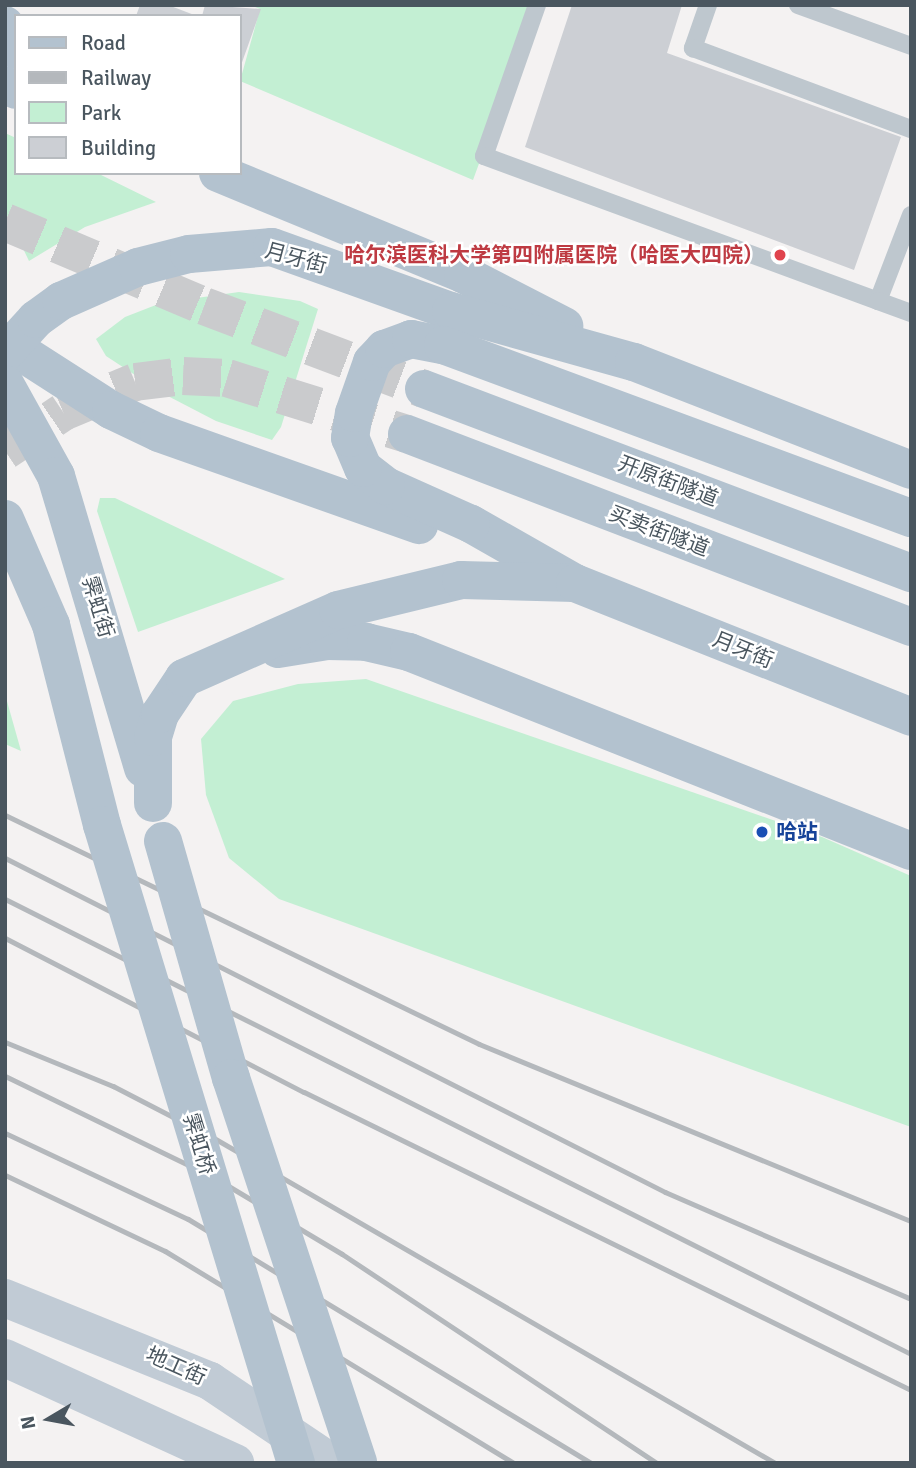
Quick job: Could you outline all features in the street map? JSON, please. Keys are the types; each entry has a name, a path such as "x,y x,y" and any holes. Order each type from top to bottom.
{"main road":[{"path":"5,25 14,45"},
{"name":"月牙街","path":"223,175 463,274 634,362"},
{"name":"月牙街","path":"911,470 634,362 451,311 288,251 249,246 189,254 138,267 61,300 7,347 111,410 159,433 575,583 911,717"},
{"path":"575,583 471,524 386,486 363,468 350,438 354,413 372,362 384,349 411,339 443,345 911,518"},
{"name":"霁虹街","path":"5,384 56,476 96,599 231,1078 358,1463"},
{"name":"开原街隧道","path":"424,388 911,573"},
{"name":"买卖街隧道","path":"407,434 911,627"},
{"name":"霁虹桥","path":"5,519 51,625 102,825 296,1463"},
{"name":"月牙街","path":"153,803 153,737 160,714 184,678 292,627 405,591 461,580 575,583"},
{"path":"221,662 327,642 366,642 409,652 911,851"},
{"name":"地工街","path":"5,1298 210,1381 332,1463"},
{"path":"5,1358 235,1463"}],"lane":[{"path":"537,5 484,156 911,313"},
{"path":"708,5 693,48 911,129"},
{"path":"798,5 911,46"},
{"path":"878,300 911,215"}],"green space":[{"path":"250,5 537,5 473,180 242,82 260,9"},
{"path":"5,133 14,137 14,175 101,175 156,202 85,227 29,261 5,211"},
{"path":"239,292 300,301 318,309 281,427 272,440 216,421 164,394 106,356 96,339 125,317 161,303"},
{"path":"100,498 115,498 285,579 138,632 97,511"},
{"path":"366,679 822,837 911,876 911,1127 279,899 229,858 206,795 201,739 233,701 298,684"},
{"path":"5,694 21,751 5,744"}],"building":[{"path":"140,5 168,5 192,14 137,14"},
{"path":"205,5 261,9 242,62 242,14 203,14"},
{"path":"572,5 682,5 667,53 901,137 854,270 525,147"}],"tunnel":[{"path":"5,222 204,306 424,389"},
{"path":"5,451 63,412 135,382 183,376 227,378 407,434"}],"railway":[{"path":"5,815 479,1044 911,1221"},
{"path":"5,858 665,1192 911,1299"},
{"path":"5,899 911,1354"},
{"path":"5,938 304,1092 911,1390"},
{"path":"5,1042 113,1086 212,1137 775,1463"},
{"path":"5,1076 215,1178 342,1254 656,1463"},
{"path":"5,1133 188,1219 591,1463"},
{"path":"5,1175 165,1251 513,1463"}],"place":[{"name":"哈尔滨医科大学第四附属医院（哈医大四院）","path":"780,255"},
{"name":"哈站","path":"762,832"}]}
